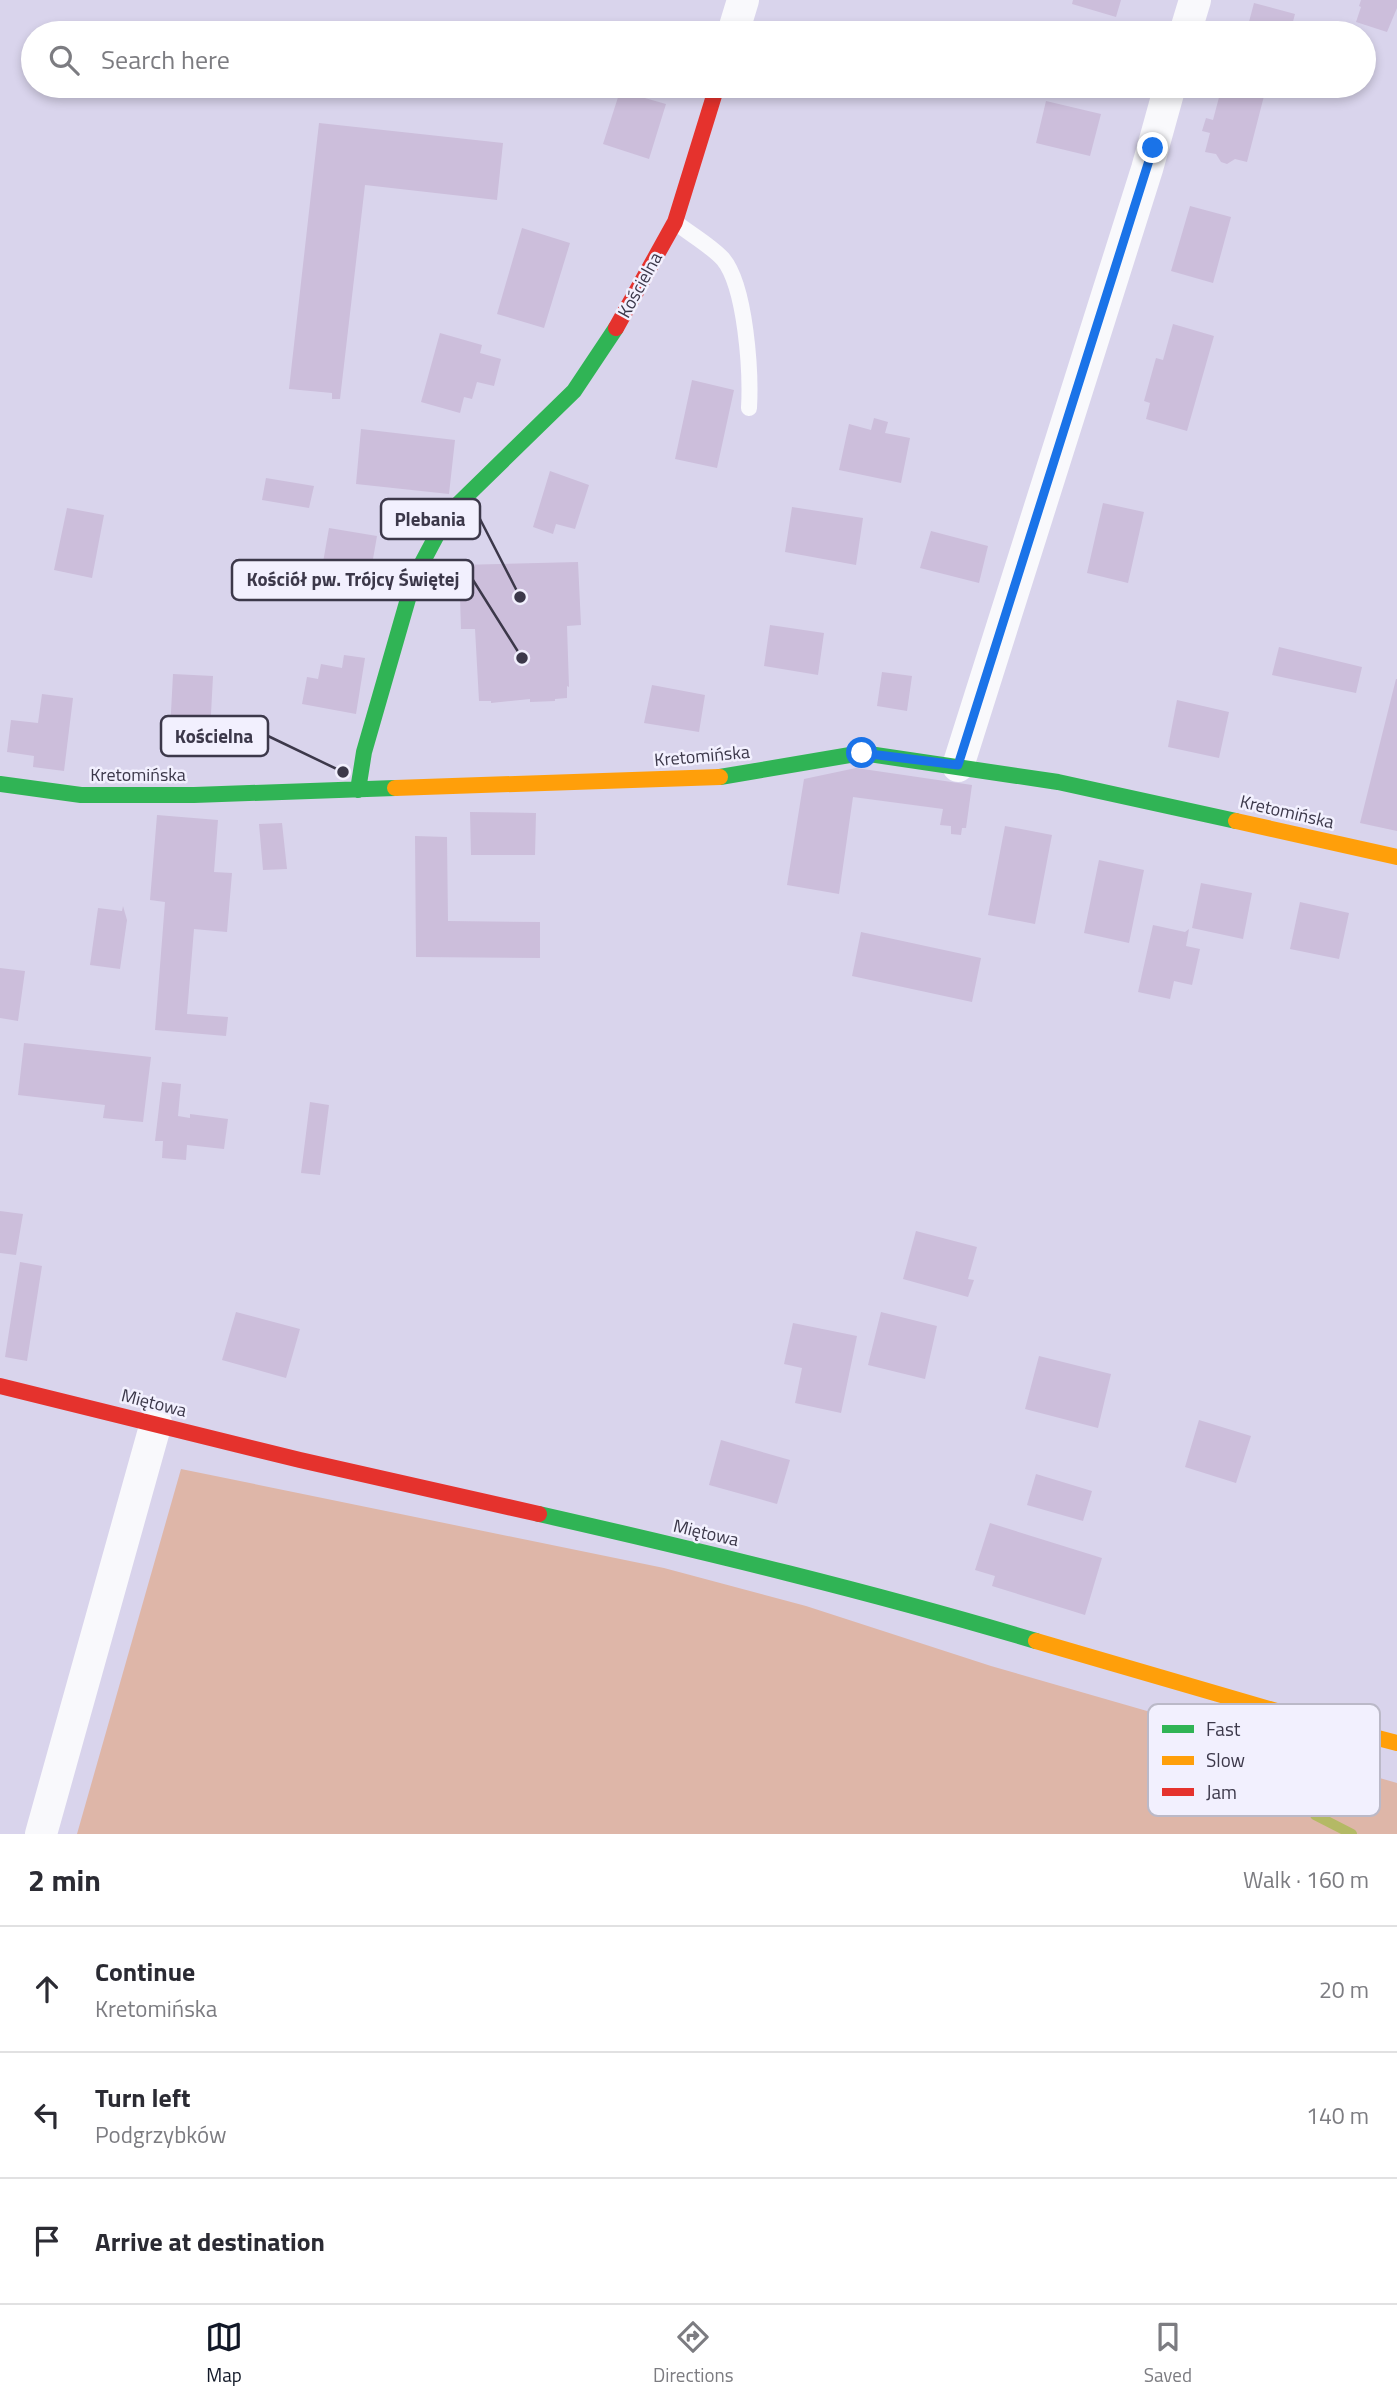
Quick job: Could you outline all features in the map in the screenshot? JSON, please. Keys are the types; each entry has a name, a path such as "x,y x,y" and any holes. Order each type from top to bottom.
{"street":[{"path":"737,21 743,0"},
{"path":"1189,21 1195,0"},
{"name":"Kościelna","path":"358,790 365,752 415,578 447,514 574,391 615,329 675,222 713,98"},
{"path":"958,765 1147,169 1167,98"},
{"name":"Kretomińska","path":"0,784 96,795 358,790 722,777 862,753 958,765 1058,782 1397,857"},
{"name":"Miętowa","path":"0,1386 300,1460 723,1556 918,1606 1253,1704"},
{"path":"41,1834 156,1423"},
{"name":"Miętowa","path":"1380,1738 1397,1742"}],"lane":[{"path":"675,222 724,260 736,288 746,333 751,377 749,408"}],"shaded area":[{"path":"181,1469 664,1568 806,1606 991,1666 1148,1711 1148,1816 1380,1816 1380,1778 1397,1783 1397,1834 77,1834"}],"building":[{"path":"1073,0 1121,0 1116,17 1072,4"},
{"path":"1361,0 1397,0 1397,8 1387,32 1376,28 1376,21 1356,21 1361,7"},
{"path":"1254,3 1295,14 1293,21 1249,21"},
{"path":"618,98 645,98 666,104 649,159 603,144"},
{"path":"1219,98 1263,98 1247,162 1235,159 1227,164 1221,162 1216,154 1205,152 1210,133 1202,131 1206,118 1213,120"},
{"path":"1046,101 1101,114 1090,156 1036,143"},
{"path":"319,123 503,143 497,200 365,185 340,399 332,399 332,393 289,389"},
{"path":"1190,206 1231,217 1213,283 1171,271"},
{"path":"522,228 570,243 544,328 497,314"},
{"path":"1173,324 1214,336 1187,431 1146,419 1150,403 1144,401 1156,358 1163,360"},
{"path":"440,333 482,345 480,353 501,359 494,386 477,382 472,399 464,397 460,413 421,402"},
{"path":"692,380 734,390 717,468 675,459"},
{"path":"874,418 888,422 885,433 910,438 901,483 839,470 849,424 871,430"},
{"path":"361,429 455,440 449,494 356,484"},
{"path":"550,471 589,485 575,529 556,524 553,534 533,527"},
{"path":"266,478 314,486 309,508 262,500"},
{"path":"1103,503 1144,512 1128,583 1087,573"},
{"path":"792,507 863,518 856,565 785,552"},
{"path":"67,508 104,515 92,578 54,570"},
{"path":"329,528 377,536 369,582 321,574"},
{"path":"931,531 988,546 979,583 920,568"},
{"path":"578,562 581,625 567,626 567,698 530,702 530,699 491,703 479,701 475,629 461,629 459,565"},
{"path":"770,625 824,633 818,675 764,666"},
{"path":"1279,647 1362,667 1356,693 1272,675"},
{"path":"344,655 365,658 356,714 302,704 307,677 318,679 321,664 342,668"},
{"path":"882,672 912,676 907,711 877,706"},
{"path":"173,674 213,676 210,733 170,731"},
{"path":"1397,679 1397,831 1360,823"},
{"path":"652,685 705,695 699,732 644,723"},
{"path":"42,694 73,698 64,771 33,767 34,756 7,752 11,720 38,723"},
{"path":"1177,700 1229,712 1219,758 1168,747"},
{"path":"856,768 972,785 966,828 962,828 961,835 951,834 951,826 940,825 943,809 853,797 839,894 787,885 804,779"},
{"path":"470,812 536,813 535,855 471,855"},
{"path":"157,815 218,820 214,872 232,873 227,932 194,929 187,1014 228,1017 226,1036 155,1030 165,902 150,900"},
{"path":"282,823 287,869 263,870 259,824"},
{"path":"1005,826 1052,835 1035,924 988,915"},
{"path":"415,836 447,837 448,921 540,922 540,958 416,957"},
{"path":"1099,860 1144,870 1129,943 1084,933"},
{"path":"1201,883 1252,893 1243,939 1192,928"},
{"path":"1300,902 1349,913 1339,959 1290,949"},
{"path":"123,906 127,920 120,969 90,965 98,908 122,911"},
{"path":"1153,925 1185,932 1189,929 1186,946 1200,949 1192,985 1174,981 1170,999 1138,992"},
{"path":"861,932 981,958 972,1002 852,976"},
{"path":"0,968 25,971 18,1021 0,1018"},
{"path":"24,1043 151,1057 143,1122 103,1118 105,1105 18,1095"},
{"path":"162,1082 181,1084 178,1116 190,1118 190,1114 228,1119 224,1149 187,1145 186,1160 162,1158 163,1141 155,1141"},
{"path":"310,1102 329,1105 320,1175 301,1173"},
{"path":"0,1211 23,1214 16,1255 0,1253"},
{"path":"916,1231 977,1247 968,1279 974,1280 968,1297 903,1279"},
{"path":"20,1262 42,1266 27,1361 5,1357"},
{"path":"236,1312 300,1329 286,1378 222,1360"},
{"path":"881,1312 937,1326 925,1379 868,1365"},
{"path":"793,1323 857,1336 841,1413 795,1403 802,1368 784,1364"},
{"path":"1039,1356 1111,1374 1098,1428 1025,1409"},
{"path":"1199,1420 1251,1436 1236,1483 1185,1467"},
{"path":"721,1440 790,1460 777,1504 709,1485"},
{"path":"1036,1474 1092,1491 1083,1521 1027,1505"},
{"path":"990,1523 1102,1558 1085,1615 992,1586 995,1576 975,1570"}],"waterway":[{"path":"1317,1816 1352,1834"}],"traffic: fast":[{"path":"358,790 364,752 414,578 448,514 574,391 616,328"},
{"path":"720,777 862,753 1058,782 1236,821"},
{"path":"0,784 81,795 194,795 395,788"},
{"path":"539,1514 789,1573 1036,1641"}],"traffic: slow":[{"path":"395,788 720,777"},
{"path":"1236,821 1397,857"},
{"path":"1036,1641 1252,1704"},
{"path":"1380,1739 1397,1743"}],"traffic: jam":[{"path":"616,328 675,222 713,98"},
{"path":"0,1386 300,1460 539,1514"}],"place":[{"name":"Plebania","path":"520,597"},
{"name":"Kościół pw. Trójcy Świętej","path":"522,658"},
{"name":"Kościelna","path":"343,772"}],"route":[{"path":"862,753 958,765 1153,148"}]}
